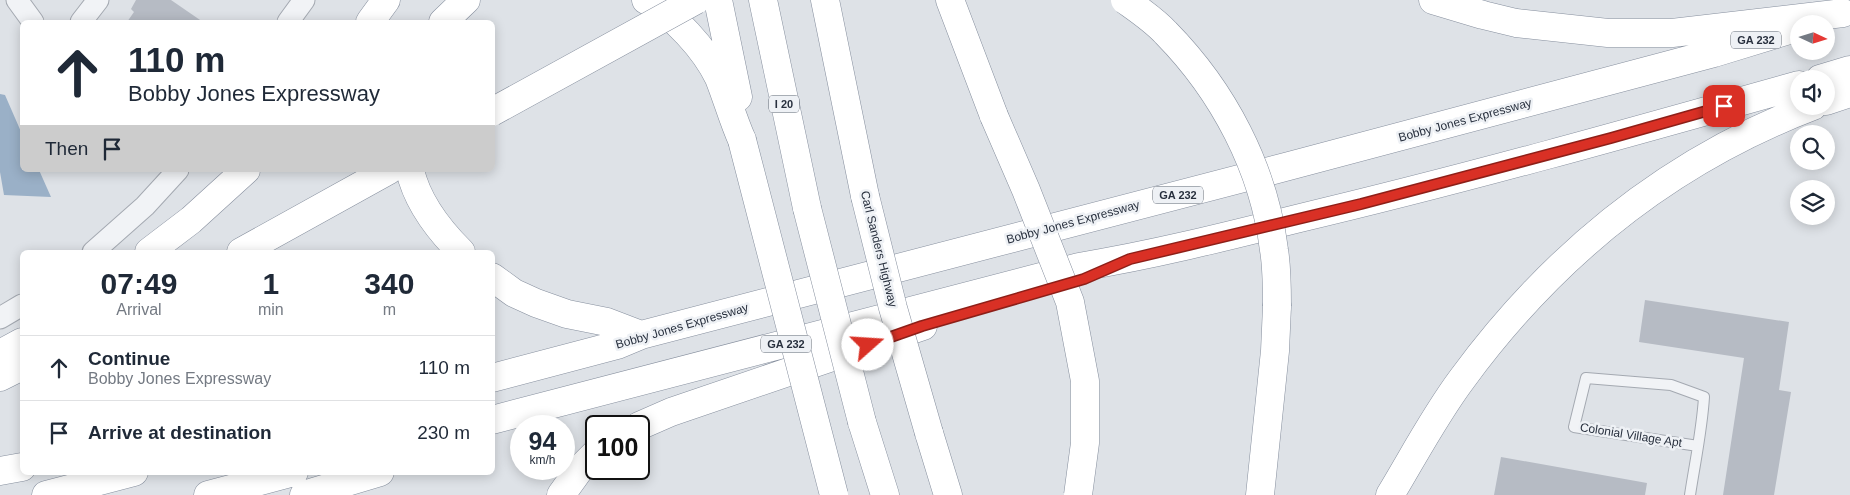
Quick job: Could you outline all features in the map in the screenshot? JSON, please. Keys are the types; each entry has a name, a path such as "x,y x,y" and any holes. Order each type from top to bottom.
{"highway":[{"path":"371,20 386,0"},
{"path":"446,20 466,0"},
{"path":"646,0 685,30 701,50 718,77 742,140 834,495"},
{"path":"495,110 696,0"},
{"path":"718,0 742,121 742,140"},
{"name":"I 20","path":"763,0 807,208 862,422 885,495"},
{"name":"Carl Sanders Highway","path":"825,0 865,196 893,308 948,495"},
{"path":"950,0 994,116 1026,190 1070,302 1085,381 1085,443 1078,495"},
{"path":"1125,0 1166,32 1204,77 1222,102 1238,130 1260,188 1268,217 1274,249 1277,306 1260,495"},
{"path":"1434,0 1483,16 1516,23 1608,33 1672,33 1846,12"},
{"name":"Bobby Jones Expressway","path":"495,377 617,345 641,336 1685,61 1790,30"},
{"path":"1835,74 1850,70"},
{"name":"GA 232","path":"495,419 1079,267 1130,259 1370,202 1611,138 1790,88"},
{"path":"1835,98 1850,93"},
{"path":"1390,495 1461,380 1502,327 1550,275 1603,227 1651,190 1735,140 1792,115"},
{"path":"152,250 191,220 244,172"},
{"path":"245,250 385,172"},
{"path":"410,172 413,184 431,217 459,250"},
{"path":"650,421 672,412 922,326 1084,279 1130,259"},
{"path":"495,279 514,293 536,303 567,314 607,322 641,336"},
{"path":"0,354 20,343"},
{"path":"0,377 20,367"},
{"path":"495,431 575,399"},
{"path":"561,495 585,464"},
{"path":"0,471 20,466"},
{"path":"46,495 123,475"},
{"path":"208,495 283,475"},
{"path":"304,495 370,475"}],"street":[{"path":"17,0 32,20"},
{"path":"83,20 98,0"},
{"path":"289,20 304,0"},
{"path":"95,250 145,206 176,172"},
{"path":"1,314 20,306"}],"lane":[{"name":"Colonial Village Apt","path":"1690,495 1698,446 1704,397 1671,386 1586,378 1574,427 1698,446"}],"water":[{"path":"0,94 5,95 20,129 20,172 40,172 51,197 4,195 0,172"}],"building":[{"path":"136,0 171,0 200,20 128,20 134,12 131,9"},
{"path":"1645,300 1789,322 1779,390 1791,392 1774,495 1723,495 1744,358 1639,342"},
{"path":"1501,457 1647,483 1645,495 1494,495"}],"route":[{"path":"868,345 922,326 1084,279 1130,259 1361,204 1724,106"}]}
